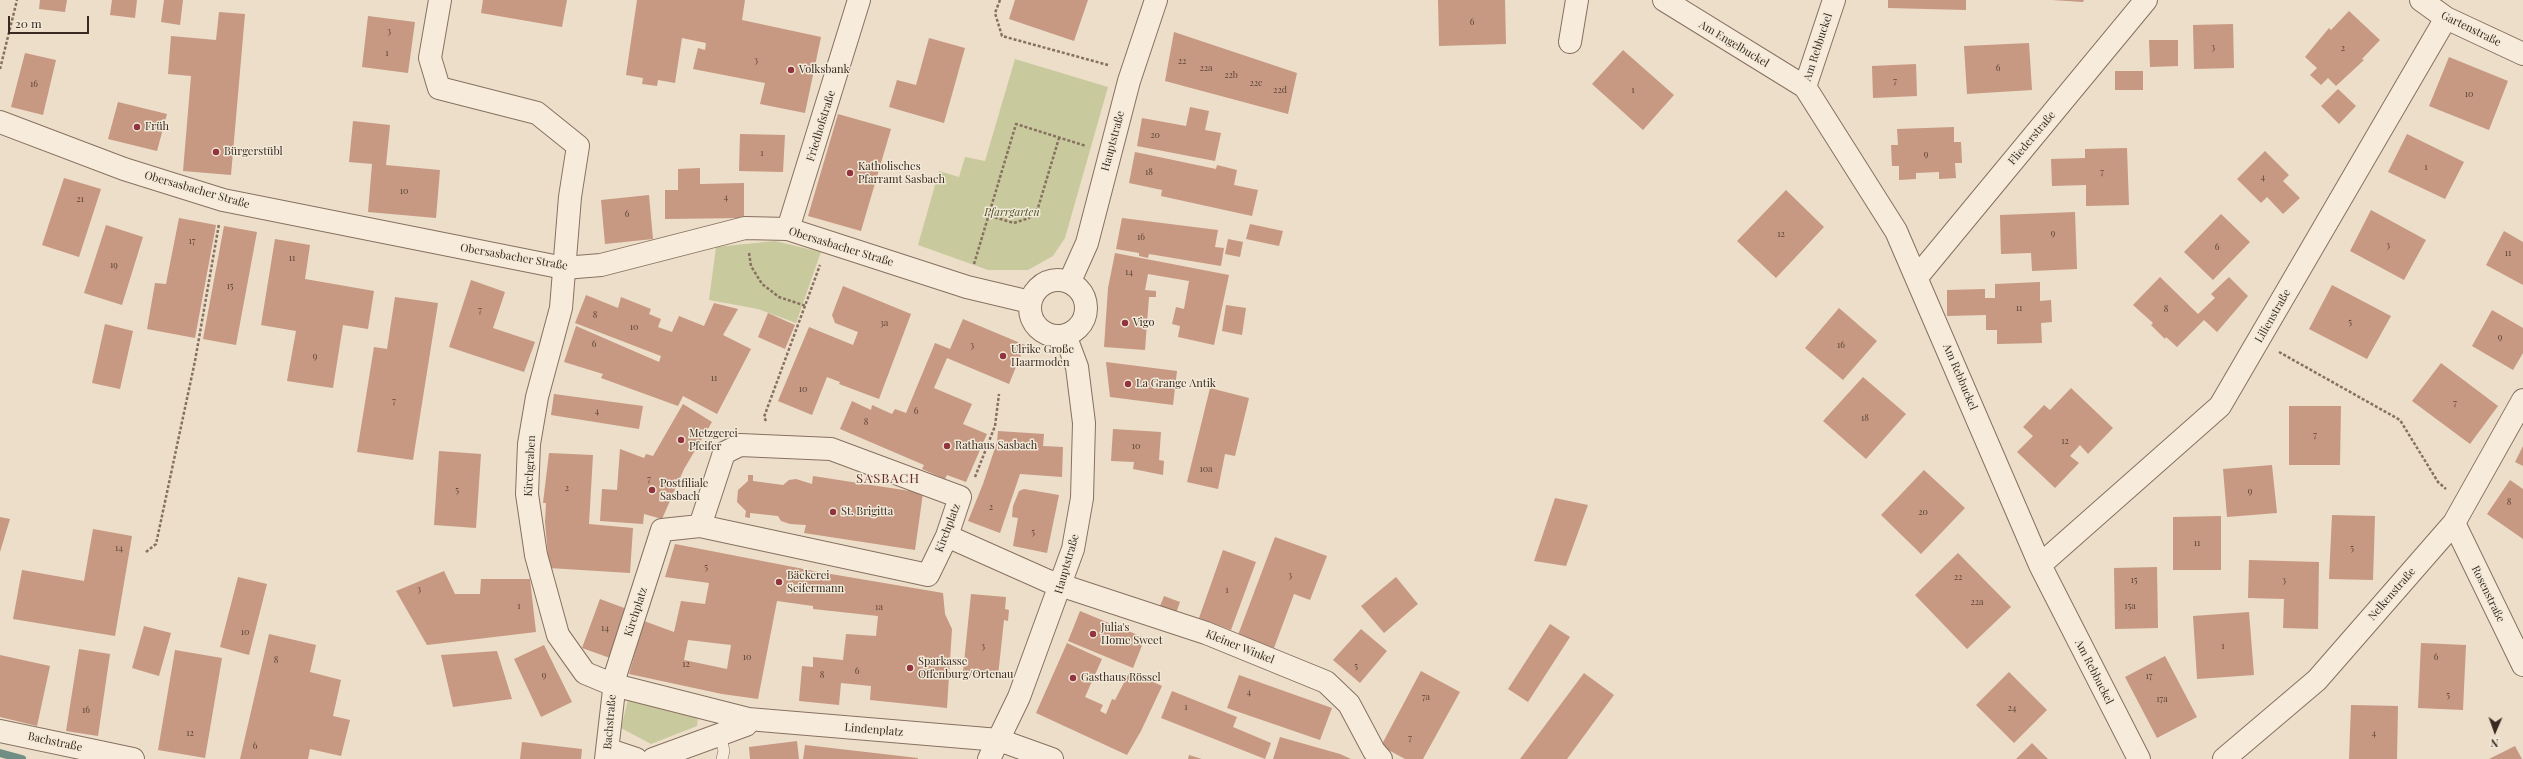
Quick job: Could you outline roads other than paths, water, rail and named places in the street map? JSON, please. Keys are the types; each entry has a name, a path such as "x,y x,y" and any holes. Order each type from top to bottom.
{"street":[{"name":"Kirchgraben","path":"440,0 430,58 439,88 537,113 578,146 570,197 561,308 537,397 529,444 527,494 536,555 558,635 585,673 614,685"},
{"name":"Friedhofstraße","path":"788,229 859,0"},
{"name":"Hauptstraße","path":"1070,281 1087,243 1109,152 1132,72 1156,0"},
{"path":"1570,42 1577,0"},
{"name":"Am Engelbuckel","path":"1664,0 1805,87"},
{"name":"Am Rebbuckel","path":"1834,0 1805,87 1896,231 2040,565 2139,759"},
{"name":"Fliederstraße","path":"1917,277 2146,0"},
{"name":"Gartenstraße","path":"2421,0 2446,18 2523,54"},
{"name":"Lilienstraße","path":"2040,565 2220,406 2446,18"},
{"name":"Obersasbacher Straße","path":"0,122 124,169 223,200 564,268 601,265 745,228 788,229 829,241 966,287 1030,302"},
{"path":"1057,279 1070,281 1082,291 1087,309 1080,326 1065,335 1055,336 1038,328 1030,311 1030,302 1040,286 1048,281 1057,279"},
{"name":"Hauptstraße","path":"989,759 1022,690 1062,586 1074,549 1082,498 1084,423 1077,367 1065,335"},
{"name":"Nelkenstraße","path":"2224,759 2317,680 2459,514 2523,400"},
{"name":"Kirchplatz","path":"614,685 662,530 700,526 928,575 947,536 960,498 831,449 776,445 740,445 724,453 700,526"},
{"name":"Rosenstraße","path":"2459,514 2523,665"},
{"name":"Kleiner Winkel","path":"947,536 1062,586 1206,633 1326,682 1349,704 1374,751 1381,759"},
{"name":"Lindenplatz","path":"614,685 748,719 999,740 1052,759"},
{"name":"Bachstraße","path":"607,754 614,685"},
{"path":"653,759 746,725 748,719"},
{"name":"Bachstraße","path":"0,731 132,759"},
{"path":"607,754 636,759"}],"lane":[{"path":"720,734 724,751 722,759"}],"waterway":[{"name":"SASBACH","path":"0,753 22,759"}],"place":[{"name":"Volksbank","path":"791,70"},
{"name":"Früh","path":"137,127"},
{"name":"Bürgerstübl","path":"216,152"},
{"name":"Katholisches Pfarramt Sasbach","path":"850,173"},
{"name":"Vigo","path":"1125,323"},
{"name":"Ulrike Große Haarmoden","path":"1003,356"},
{"name":"La Grange Antik","path":"1128,384"},
{"name":"Metzgerei Pfeifer","path":"681,440"},
{"name":"Rathaus Sasbach","path":"947,446"},
{"name":"Postfiliale Sasbach","path":"652,490"},
{"name":"St. Brigitta","path":"833,512"},
{"name":"Bäckerei Seifermann","path":"779,582"},
{"name":"Julia's Home Sweet","path":"1093,634"},
{"name":"Sparkasse Offenburg/Ortenau","path":"910,668"},
{"name":"Gasthaus Rössel","path":"1073,678"}],"district":[{"name":"SASBACH","path":"888,479"}],"park label":[{"name":"Pfarrgarten","path":"1012,213"}]}
